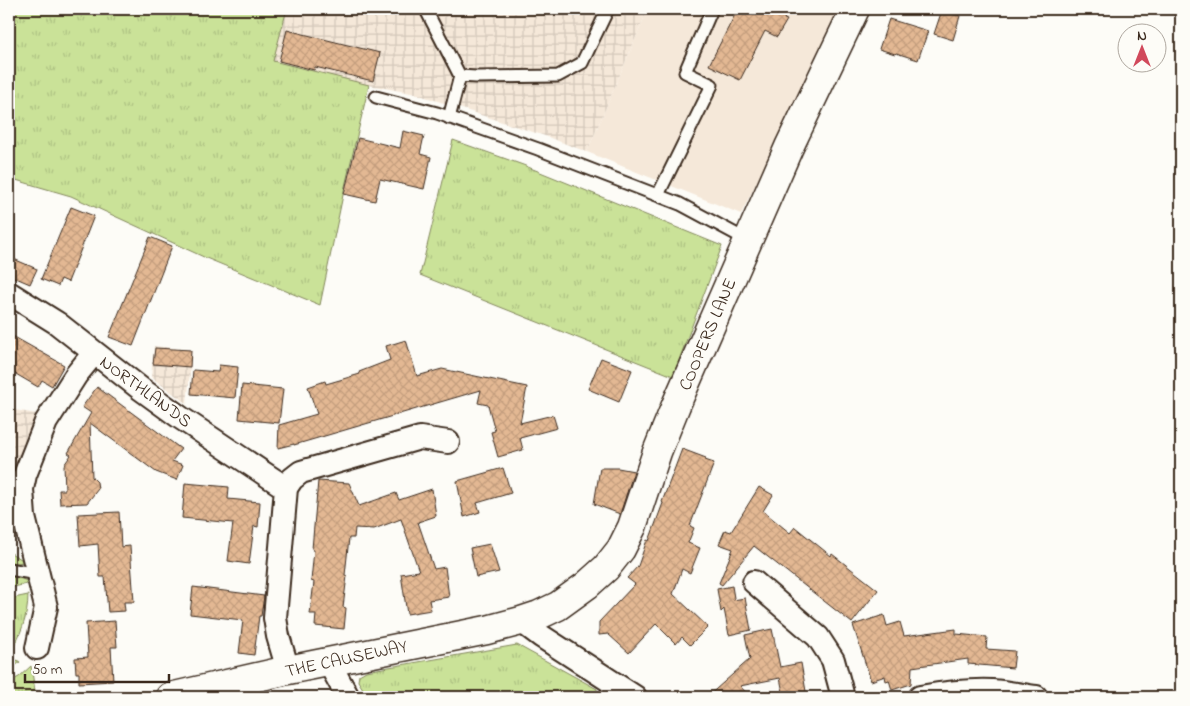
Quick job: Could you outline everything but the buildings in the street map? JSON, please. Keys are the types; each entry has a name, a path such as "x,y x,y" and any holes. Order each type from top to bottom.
{"main road":[{"name":"COOPERS LANE","path":"522,620 539,615 558,606 587,585 606,568 621,549 632,526 657,452 676,405 747,240 789,146 855,9"},
{"name":"THE CAUSEWAY","path":"170,697 328,661 487,630 522,620"}],"street":[{"name":"NORTHLANDS","path":"9,292 58,323 94,353 181,418 286,488"},
{"path":"37,648 46,608 24,517 22,489 25,475 46,422 76,375 94,353"},
{"path":"288,670 275,618 286,488 292,479 301,472 420,438 448,442"},
{"path":"754,582 818,637 833,660 842,697"},
{"path":"522,620 609,690 636,697"},
{"path":"328,661 348,697"},
{"path":"920,697 954,692 985,691 1036,697"}],"lane":[{"path":"428,9 427,12 460,76 449,118"},
{"path":"460,76 558,76 582,63 608,9"},
{"path":"658,195 712,85 684,72 712,9"},
{"path":"376,97 437,113 658,195 680,204 747,240"},
{"path":"9,569 37,574"}],"shaded area":[{"path":"287,9 648,9 587,152 545,136 416,94 369,85 273,61"},
{"path":"648,9 842,9 741,214 587,152"},
{"path":"154,346 192,350 187,404 151,377"},
{"path":"9,409 37,414 18,468 9,466"}],"green space":[{"path":"9,9 287,9 273,61 369,85 320,305 206,258 71,196 9,178"},
{"path":"453,140 523,165 722,246 673,376 420,275"},
{"path":"9,552 21,559 23,562 9,563"},
{"path":"9,574 27,581 27,584 9,588"},
{"path":"28,595 27,611 23,626 9,655 9,599"},
{"path":"517,645 597,689 596,697 368,697 358,681 359,675 366,671"},
{"path":"9,655 20,662 9,671"},
{"path":"31,666 36,697 9,697 9,682 19,677"}]}
